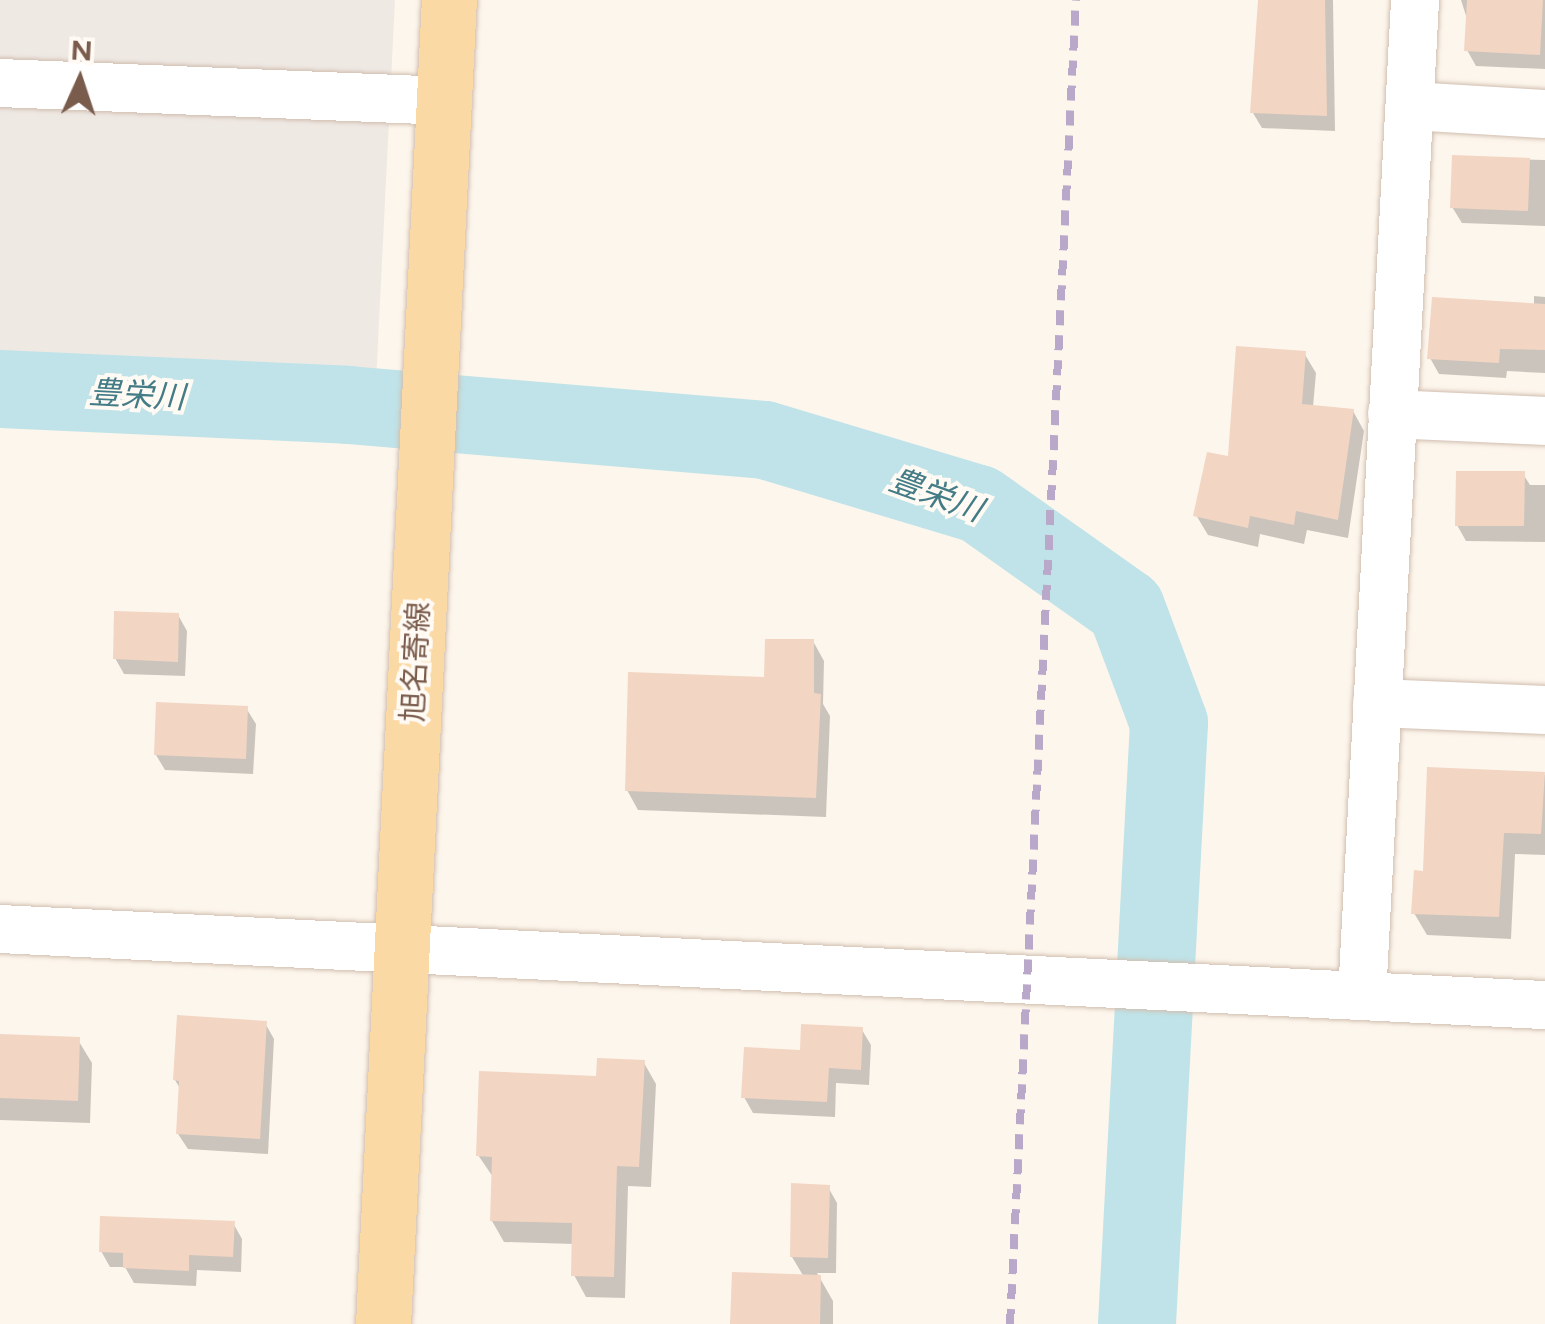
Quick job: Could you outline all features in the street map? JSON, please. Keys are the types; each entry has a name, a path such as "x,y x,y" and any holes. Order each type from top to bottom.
{"main road":[{"name":"旭名寄線","path":"383,1324 449,0"}],"street":[{"path":"1362,996 1415,0"},
{"path":"0,83 444,101"},
{"path":"1410,106 1545,114"},
{"path":"1392,414 1545,420"},
{"path":"1377,702 1545,710"},
{"path":"0,929 1545,1005"}],"shaded area":[{"path":"0,0 395,0 376,383 0,365"}],"building":[{"path":"1258,0 1325,0 1327,116 1250,113"},
{"path":"1467,0 1543,0 1540,55 1464,51"},
{"path":"1452,155 1530,158 1528,211 1450,208"},
{"path":"1432,297 1545,304 1545,350 1500,349 1499,363 1427,359"},
{"path":"1236,346 1306,351 1302,404 1354,409 1338,520 1296,511 1294,525 1250,516 1248,528 1193,516 1207,452 1228,456"},
{"path":"1456,471 1525,471 1524,526 1455,526"},
{"path":"114,611 179,613 178,662 113,659"},
{"path":"765,639 814,639 814,693 821,694 816,798 625,791 628,672 764,677"},
{"path":"156,702 248,706 246,759 154,755"},
{"path":"1427,767 1545,772 1541,834 1504,833 1499,917 1411,914 1414,870 1423,871"},
{"path":"177,1015 267,1021 260,1139 176,1134 179,1081 173,1080"},
{"path":"801,1024 863,1027 861,1070 829,1068 827,1102 741,1098 744,1047 800,1050"},
{"path":"0,1034 80,1037 78,1101 0,1098"},
{"path":"597,1058 645,1060 639,1167 617,1166 614,1277 571,1276 572,1223 490,1221 492,1157 476,1156 479,1071 596,1076"},
{"path":"791,1183 830,1185 828,1258 790,1257"},
{"path":"100,1216 235,1221 233,1257 189,1255 189,1271 123,1268 123,1253 99,1252"},
{"path":"732,1272 821,1275 820,1324 730,1324"}],"waterway":[{"name":"豊栄川","path":"0,389 348,405 765,440 979,504 1126,608 1169,723 1137,1324"}],"railway":[{"path":"1010,1324 1076,0"}]}
